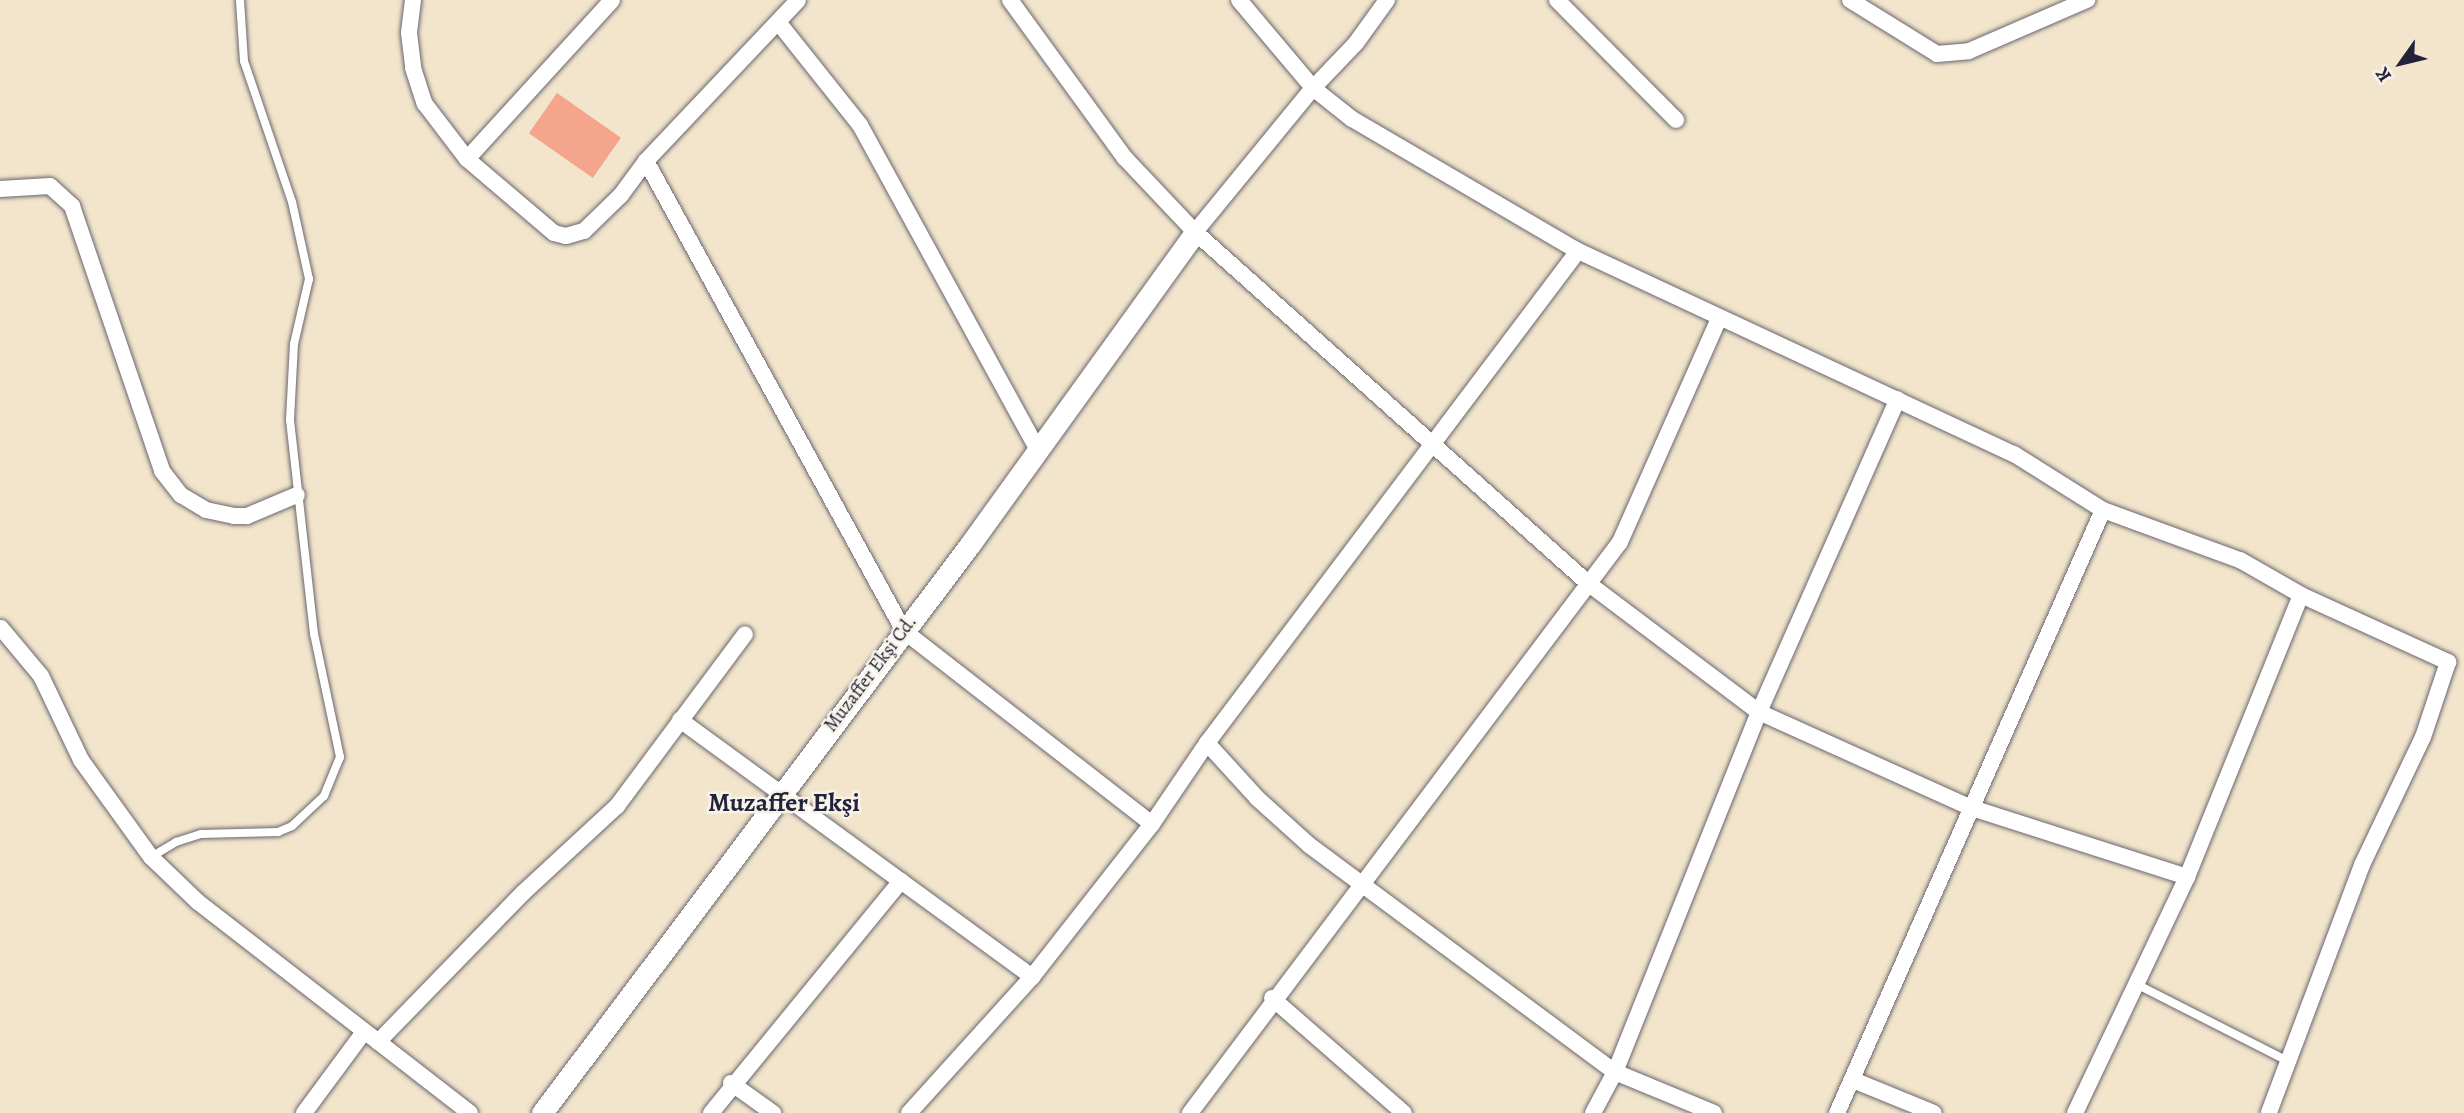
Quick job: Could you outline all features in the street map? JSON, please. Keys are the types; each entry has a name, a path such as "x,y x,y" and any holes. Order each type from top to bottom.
{"street":[{"path":"414,0 409,33 412,68 425,104 467,159 554,233 566,236 584,231 621,195 646,161 798,0"},
{"path":"467,159 612,0"},
{"path":"1010,0 1125,158 1195,232 1432,447 1589,584 1759,712 1969,807 2187,877"},
{"path":"1239,0 1313,88 1352,119 1578,251 1719,319 2014,454 2103,510 2240,560 2301,595 2448,662 2423,737 2362,865 2269,1113"},
{"path":"1195,232 1313,88 1356,43 1387,0"},
{"path":"1557,0 1676,120"},
{"path":"1850,0 1937,54 1969,51 2087,0"},
{"path":"778,22 860,125 1037,448"},
{"path":"646,161 904,631 1152,824"},
{"path":"0,189 50,186 72,206 162,471 181,495 206,510 247,516 297,495"},
{"name":"Muzaffer Ekşi Cd.","path":"542,1113 904,631 1195,232"},
{"path":"909,1113 1032,977 1152,824 1207,743 1578,251"},
{"path":"1190,1113 1272,998 1362,884 1620,542 1719,319"},
{"path":"1593,1113 1615,1072 1759,712 1898,399"},
{"path":"1837,1113 1969,807 2103,510"},
{"path":"2075,1113 2187,877 2301,595"},
{"path":"1,628 41,676 81,760 151,857 198,902 470,1113"},
{"path":"378,1042 524,892 617,806 745,634"},
{"path":"680,720 1032,977"},
{"path":"1207,743 1284,823 1615,1072 1714,1113"},
{"path":"711,1113 731,1083 901,881"},
{"path":"1272,998 1405,1113"},
{"path":"304,1113 364,1032"},
{"path":"1853,1080 1934,1113"},
{"path":"731,1083 773,1113"}],"lane":[{"path":"151,857 201,834 278,832 310,813 332,784 340,757 314,634 306,539 297,495 290,420 294,344 309,279 292,202 244,61 240,0"},
{"path":"2136,984 2290,1062"}],"building":[{"path":"557,93 621,138 593,178 529,133"}],"district":[{"name":"Muzaffer Ekşi","path":"784,803"}]}
